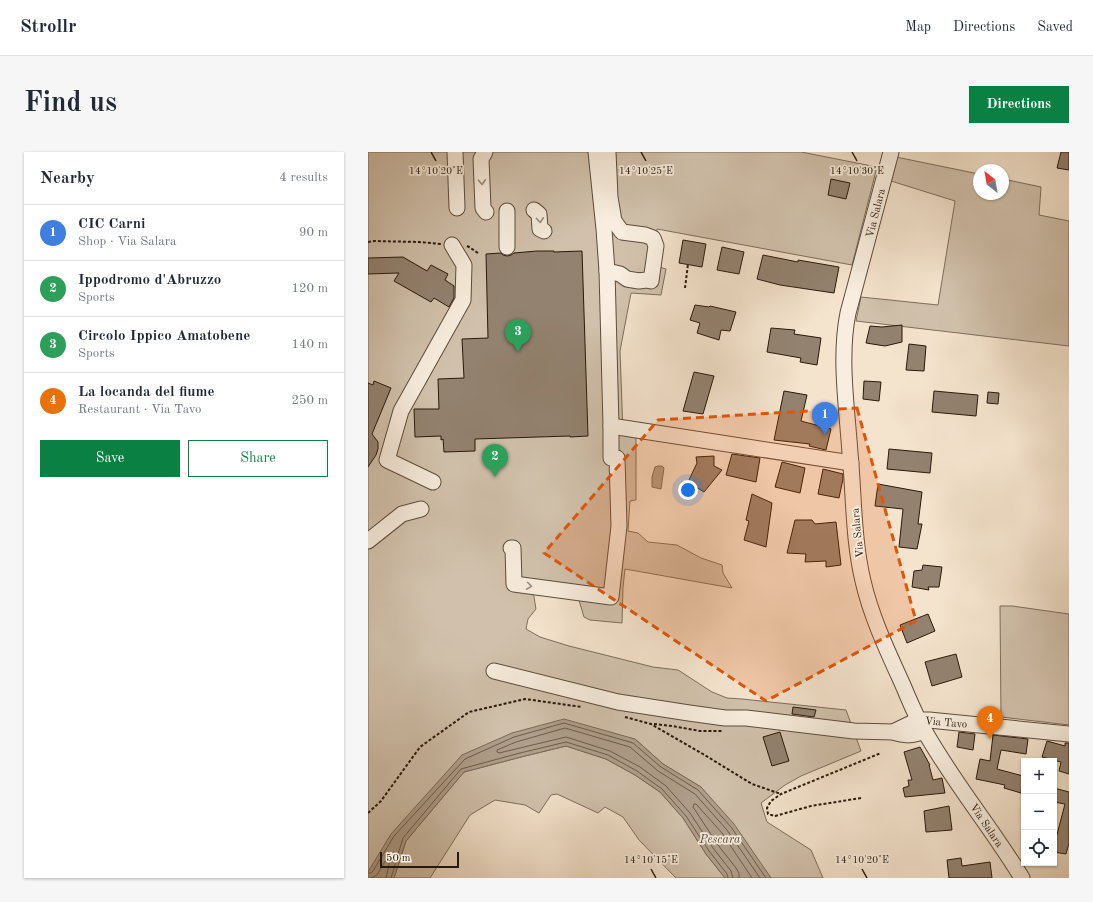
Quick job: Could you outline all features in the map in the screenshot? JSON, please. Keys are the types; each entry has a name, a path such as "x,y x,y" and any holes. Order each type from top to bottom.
{"street":[{"path":"455,152 457,208"},
{"path":"485,152 481,159 481,166 483,208 486,212"},
{"path":"511,548 514,584 611,597 619,526 617,458 610,458 613,273 604,229 596,152"},
{"path":"608,152 610,197 614,222 622,232 645,235 653,238 656,246 651,281 628,279 613,273"},
{"name":"Via Salara","path":"890,152 846,326 844,359 846,403 856,543 862,580 871,609 888,653 921,726 1022,878"},
{"path":"534,210 539,214 540,229 544,231"},
{"path":"507,211 507,247"},
{"path":"433,482 387,460 401,411 464,300 464,265 452,245"},
{"path":"611,426 851,463"},
{"path":"368,542 402,514 421,509"},
{"path":"746,718 726,711 635,696 506,665 494,671 618,702 725,718 746,718 854,731 892,732 921,726"},
{"name":"Via Tavo","path":"921,726 929,720 1069,734"}],"path":[{"path":"368,242 419,242 452,245 469,247 478,253"},
{"path":"685,288 688,264"},
{"path":"368,813 381,801 420,748 469,712 525,699 586,708"},
{"path":"622,716 652,724 752,784 780,794"},
{"path":"861,798 811,806 775,816 768,814 766,808 771,801 780,794 881,753"}],"highlighted area":[{"path":"857,408 916,621 766,701 544,553 658,420"}],"shaded area":[{"path":"368,152 801,152 877,167 852,265 657,229 656,246 659,267 666,269 661,295 631,293 620,351 623,433 636,435 636,500 630,501 628,531 638,533 648,542 677,545 701,558 722,565 723,573 732,588 625,569 622,623 590,620 584,617 578,597 533,591 536,609 528,619 526,629 540,637 569,646 653,667 678,670 712,692 727,698 846,710 861,751 801,776 785,785 761,803 767,822 811,850 823,878 771,878 701,787 663,764 635,739 462,755 368,872"},
{"path":"896,157 973,173 973,200 1009,200 1009,180 1041,187 1039,215 1069,221 1069,346 856,321 861,297 938,305 955,201 891,181"},
{"path":"1000,606 1012,606 1069,614 1069,725 1001,717"},
{"path":"566,746 606,759 635,775 660,792 683,818 706,854 725,878 676,878 639,840 623,817 605,807 598,813 557,794 551,795 539,813 525,805 495,800 470,815 430,878 394,878 406,841 464,772"}],"water":[{"path":"662,466 664,468 661,489 652,487 652,477 655,467"},
{"name":"Pescara","path":"564,719 635,739 663,764 701,787 734,824 771,878 725,878 706,854 683,818 660,792 635,775 606,759 566,746 464,772 406,841 394,878 368,878 368,872 391,834 462,755 512,733"}],"building":[{"path":"1061,152 1069,152 1069,170 1057,168"},
{"path":"831,179 850,183 846,199 828,195"},
{"path":"683,240 706,244 702,267 679,263"},
{"path":"722,247 744,252 739,274 717,270"},
{"path":"537,251 582,251 588,436 475,439 475,451 444,452 443,439 441,440 441,436 415,437 414,409 439,409 438,379 464,378 462,339 488,338 486,254 501,253 507,256 514,253"},
{"path":"763,255 798,262 798,260 839,267 834,293 780,285 757,279"},
{"path":"403,257 427,271 431,265 448,274 445,280 454,286 454,298 449,307 434,298 431,302 394,281 399,273 368,274 368,258"},
{"path":"695,305 710,306 736,312 730,331 721,330 719,340 697,333 700,323 690,320"},
{"path":"902,325 902,342 885,346 866,343 870,326 882,327"},
{"path":"771,328 795,330 794,334 821,338 817,365 800,362 801,358 767,352"},
{"path":"909,344 926,346 924,371 906,370"},
{"path":"694,372 714,376 703,414 683,411"},
{"path":"374,381 391,388 372,434 378,442 378,449 368,467 368,383 373,385"},
{"path":"864,381 881,382 879,401 863,399"},
{"path":"784,391 807,395 801,421 831,429 826,450 809,446 810,444 774,440"},
{"path":"934,391 978,395 976,416 932,412"},
{"path":"988,392 999,393 998,404 987,403"},
{"path":"889,449 932,453 930,473 887,469"},
{"path":"732,454 760,458 756,482 726,475"},
{"path":"714,456 714,466 722,470 704,492 688,482 697,463 696,457"},
{"path":"782,462 805,468 800,493 775,487"},
{"path":"823,469 843,474 839,498 818,494"},
{"path":"878,484 922,492 918,524 922,524 917,549 899,547 903,509 875,506"},
{"path":"752,494 772,503 766,547 744,540 749,521 746,520"},
{"path":"795,520 812,520 815,524 836,522 841,565 826,567 826,561 805,562 806,554 787,553"},
{"path":"923,565 942,567 939,587 928,587 929,590 912,587 914,571 922,570"},
{"path":"928,614 935,631 907,643 900,625"},
{"path":"956,654 962,677 932,686 925,662"},
{"path":"793,707 816,710 814,717 792,714"},
{"path":"780,732 789,761 772,766 763,737"},
{"path":"959,732 975,734 973,750 957,747"},
{"path":"993,735 1028,739 1026,754 1001,750 997,769 1021,775 1021,793 1004,788 1005,785 976,779 980,759 990,761"},
{"path":"1047,741 1065,746 1065,743 1069,743 1069,774 1059,771 1061,762 1057,761 1057,758 1042,757"},
{"path":"920,747 930,765 933,780 942,778 945,793 905,797 903,788 909,786 908,780 912,780 904,752"},
{"path":"1057,789 1069,792 1069,843 1066,854 1057,852 1057,835 1065,804 1057,803"},
{"path":"949,806 952,830 926,832 924,811"},
{"path":"961,858 962,866 990,862 992,878 949,878 947,860"}],"place":[{"name":"Circolo Ippico Amatobene","path":"518,352"},
{"name":"CIC Carni","path":"825,435"},
{"name":"Ippodromo d'Abruzzo","path":"495,477"},
{"name":"La locanda del fiume","path":"990,739"}]}
